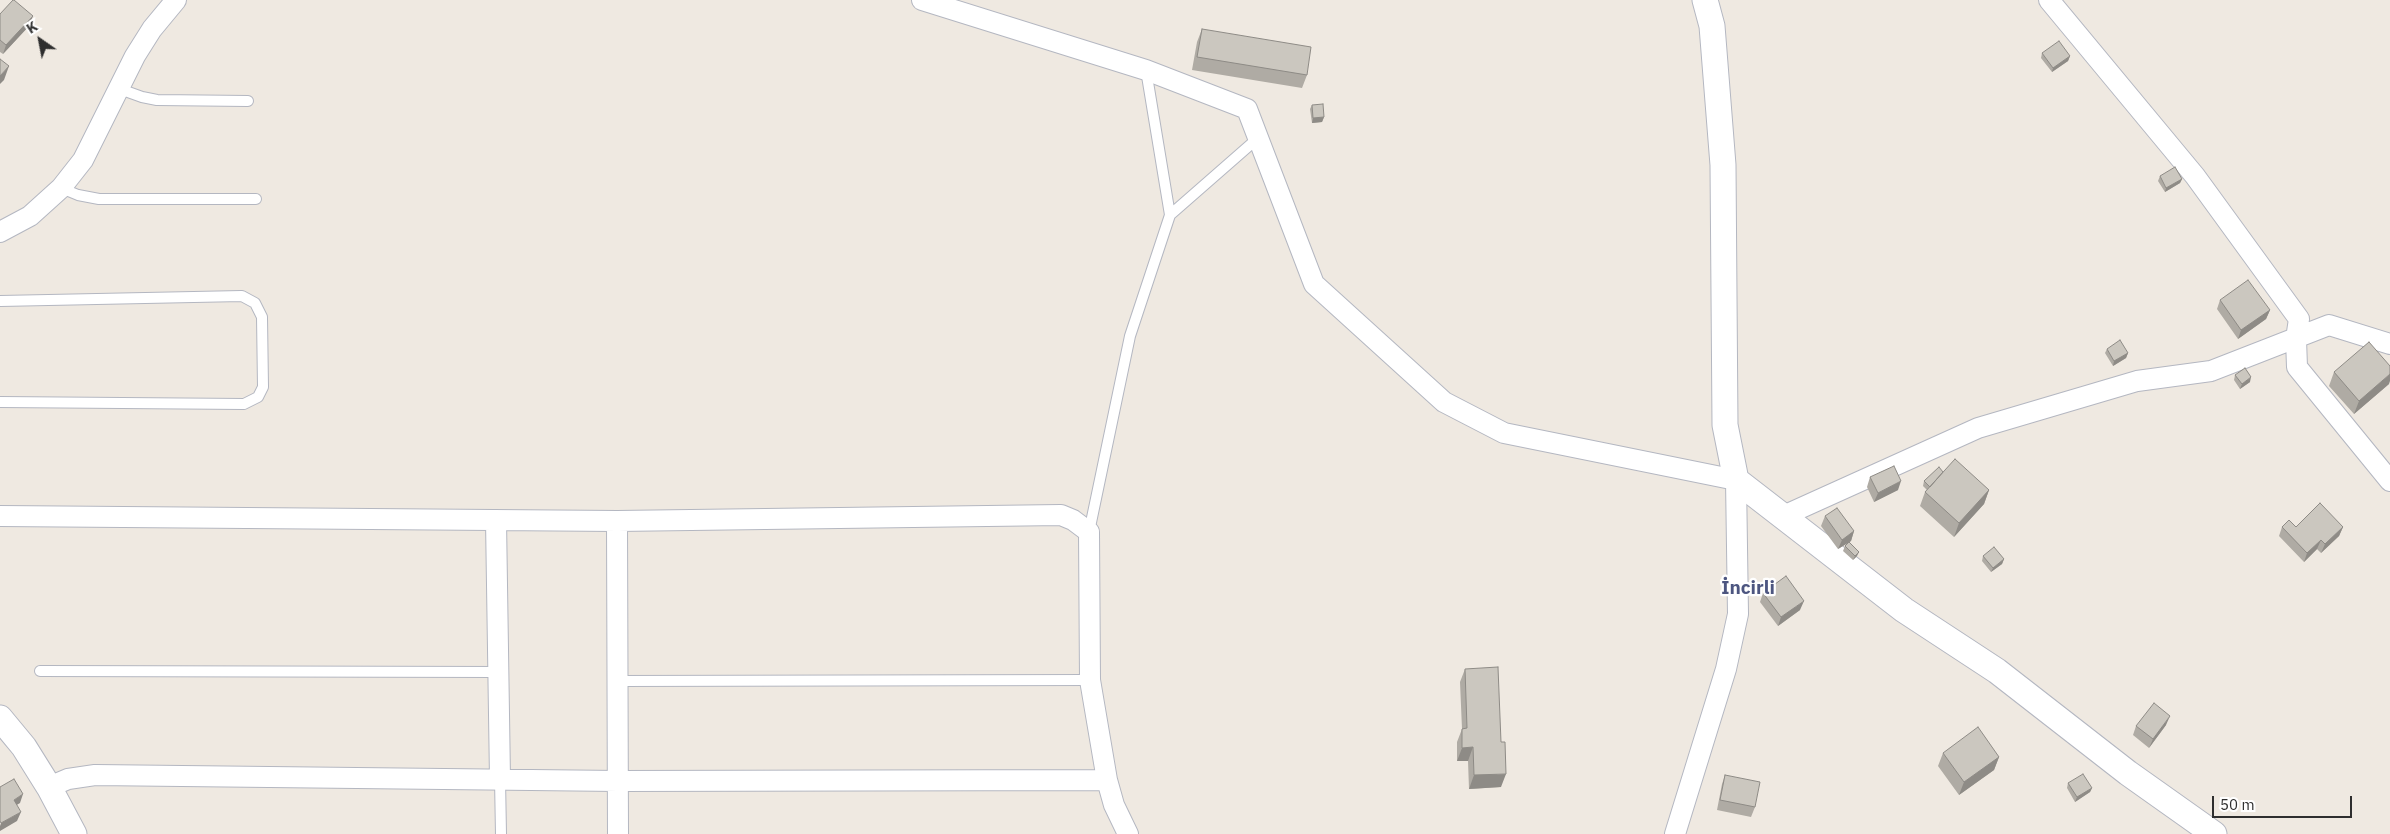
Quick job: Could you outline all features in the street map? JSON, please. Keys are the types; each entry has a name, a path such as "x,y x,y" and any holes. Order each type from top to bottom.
{"street":[{"path":"0,232 30,216 61,188 83,160 117,88 152,29 176,0"},
{"path":"922,0 1146,70 1247,109 1314,284 1444,402 1504,434 1736,480 1780,517 1904,610 1997,671 2128,773 2214,834"},
{"path":"1675,834 1726,669 1738,614 1736,480 1725,426 1723,165 1712,26 1704,0"},
{"path":"2049,0 2206,192 2299,319 2296,339 2297,367 2383,475 2390,481"},
{"path":"1780,517 1978,428 2137,381 2211,371 2328,325 2390,344"},
{"path":"0,516 617,521 1061,515 1074,520 1089,532 1090,680 1107,780 1114,805 1128,834"},
{"path":"496,520 500,779"},
{"path":"617,521 618,834"},
{"path":"0,718 24,747 49,787 74,834"},
{"path":"49,787 68,779 95,775 618,781 1107,780"}],"lane":[{"path":"1089,532 1130,336 1170,215 1146,70"},
{"path":"117,88 156,100 248,101"},
{"path":"1170,215 1258,138"},
{"path":"61,188 78,195 99,200 256,199"},
{"path":"0,301 242,296 255,303 262,316 263,387 258,397 244,404 0,402"},
{"path":"40,672 499,672"},
{"path":"618,681 1090,680"},
{"path":"500,779 501,834"}],"building":[{"path":"13,0 33,16 6,45 0,40 0,14"},
{"path":"1202,29 1311,47 1307,75 1197,57"},
{"path":"2059,41 2070,56 2053,68 2042,53"},
{"path":"0,59 9,66 0,76"},
{"path":"1323,104 1324,117 1313,118 1312,105"},
{"path":"2175,167 2182,179 2166,188 2160,176"},
{"path":"2248,280 2270,310 2241,330 2220,300"},
{"path":"2120,340 2128,353 2114,361 2107,349"},
{"path":"2369,342 2390,366 2390,374 2359,401 2334,372"},
{"path":"2245,368 2251,377 2242,384 2235,375"},
{"path":"1955,459 1989,490 1959,523 1925,492"},
{"path":"1894,466 1901,481 1878,493 1870,477"},
{"path":"1939,467 1943,472 1930,487 1924,481"},
{"path":"2320,503 2343,527 2325,544 2321,540 2307,553 2282,527 2289,520 2296,527"},
{"path":"1837,508 1854,531 1842,540 1825,516"},
{"path":"1849,542 1859,552 1855,556 1845,546"},
{"path":"1994,547 2004,559 1993,568 1983,556"},
{"path":"1786,576 1804,601 1781,617 1763,593"},
{"path":"1498,667 1501,742 1505,742 1506,774 1474,775 1473,747 1462,748 1462,729 1467,728 1465,669"},
{"path":"2154,703 2170,716 2153,739 2136,726"},
{"path":"1978,727 1999,757 1964,782 1943,753"},
{"path":"2083,774 2092,788 2077,797 2068,783"},
{"path":"1725,775 1760,782 1755,807 1720,800"},
{"path":"14,779 23,794 14,800 21,812 1,823 0,787"}],"district":[{"name":"İncirli","path":"1748,589"}]}
